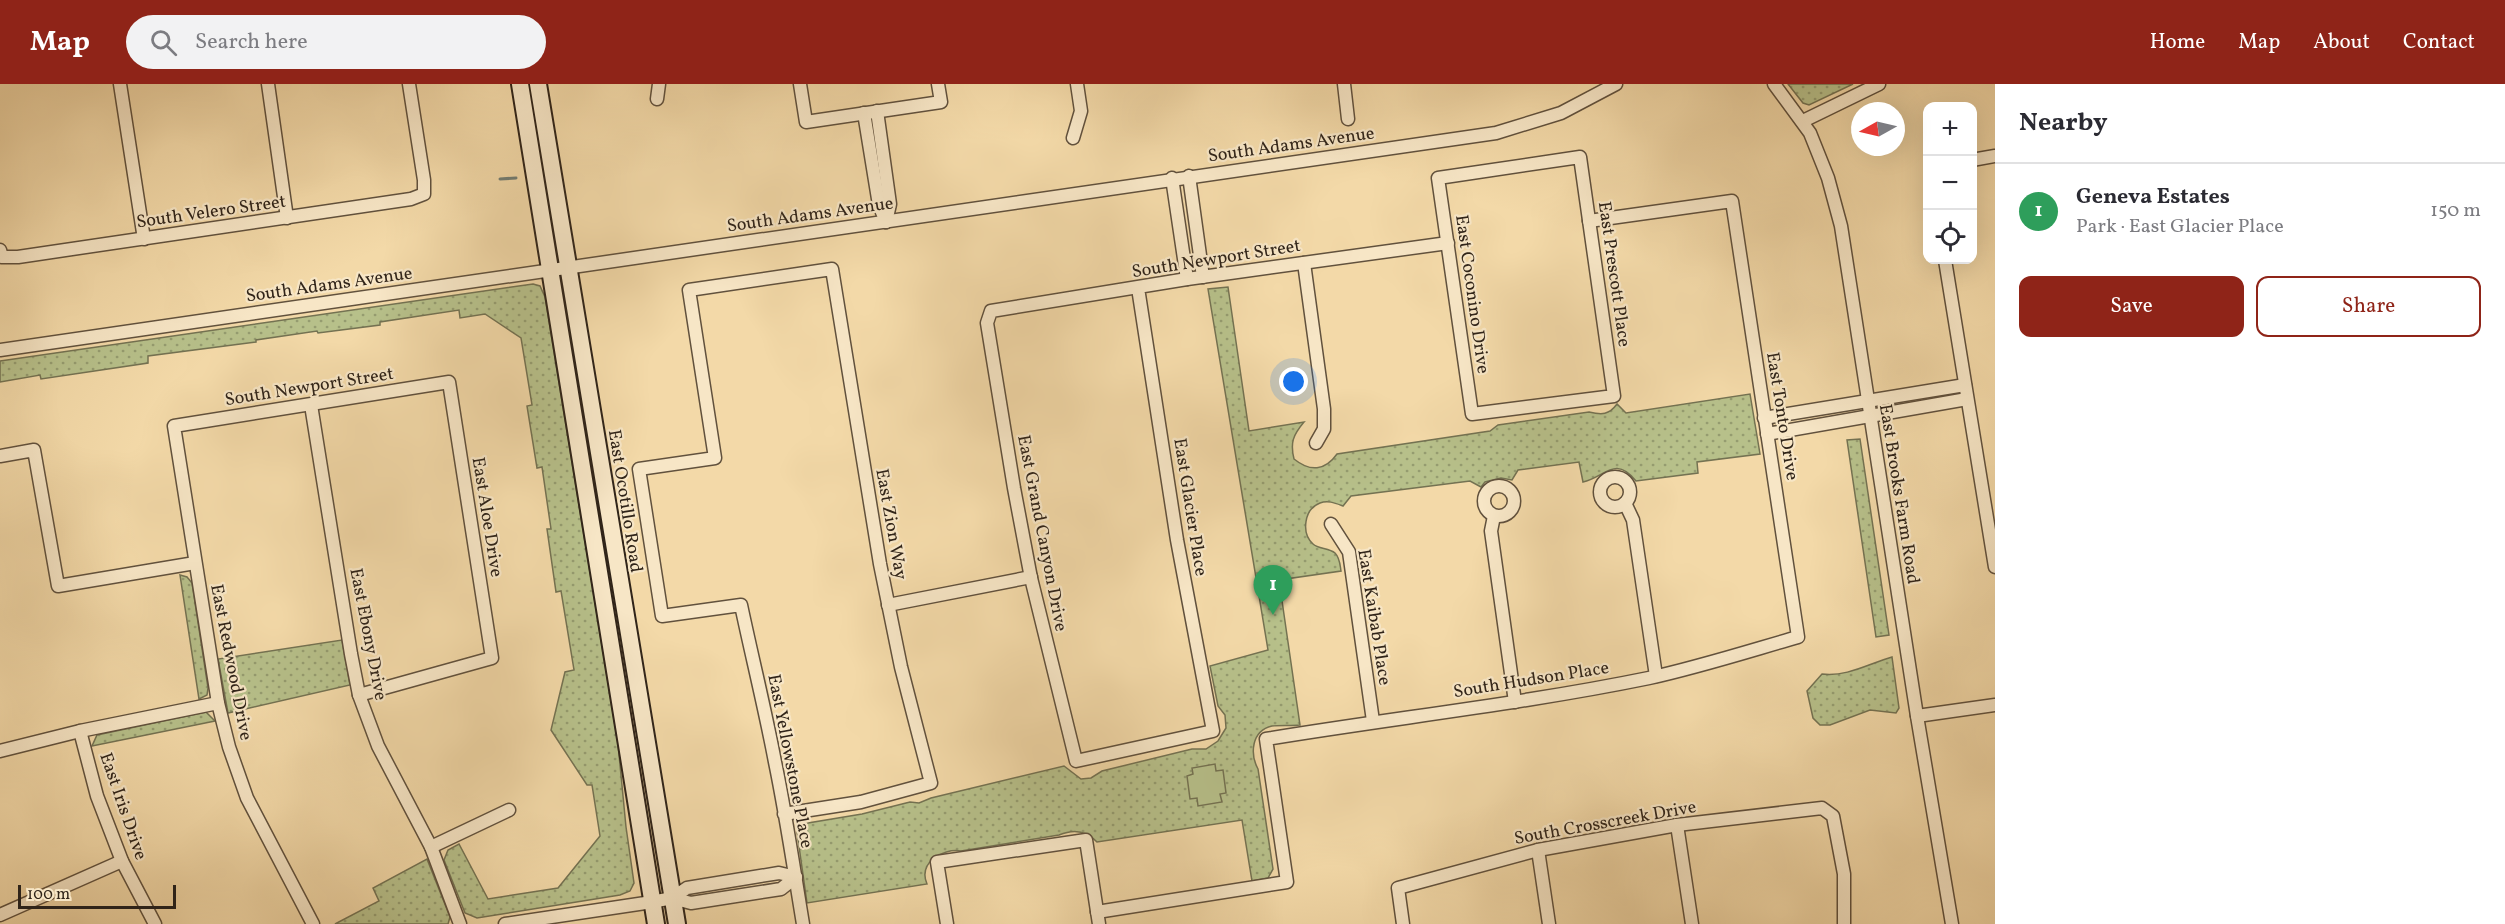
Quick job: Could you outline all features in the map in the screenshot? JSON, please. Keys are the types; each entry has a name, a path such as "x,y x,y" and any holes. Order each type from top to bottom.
{"main road":[{"path":"520,84 656,924"},
{"name":"East Ocotillo Road","path":"538,84 677,924"}],"street":[{"path":"120,84 144,239"},
{"path":"268,84 287,218"},
{"name":"South Velero Street","path":"1,253 144,239 411,199 424,194 424,180 409,84"},
{"path":"657,99 659,84"},
{"path":"800,84 806,122 941,102 938,84"},
{"path":"1073,138 1081,111 1077,84"},
{"path":"1344,84 1348,118"},
{"name":"South Adams Avenue","path":"0,350 1506,130 1561,113 1616,84"},
{"name":"East Brooks Farm Road","path":"1774,84 1803,122 1828,178 1841,226 1917,716 1952,924"},
{"path":"1803,122 1879,84"},
{"path":"871,112 879,205 886,222"},
{"path":"1977,159 1995,156"},
{"name":"East Prescott Place","path":"1438,178 1580,157 1614,396 1472,414"},
{"path":"1189,176 1203,277"},
{"path":"1172,178 1187,279"},
{"name":"East Coconino Drive","path":"1438,178 1472,414"},
{"name":"East Tonto Drive","path":"1589,221 1732,201 1798,637"},
{"name":"South Newport Street","path":"991,311 1187,279 1448,243"},
{"path":"1304,263 1324,409 1324,429 1316,443"},
{"path":"1946,264 1995,567"},
{"name":"East Zion Way","path":"741,605 662,616 639,469 715,458 689,290 832,269 888,605 931,783 861,802 784,814"},
{"name":"East Glacier Place","path":"1076,761 1213,731 1178,540 1138,288"},
{"name":"East Grand Canyon Drive","path":"991,311 987,323 1014,488 1031,577 1076,761"},
{"name":"South Newport Street","path":"174,426 449,382"},
{"name":"East Aloe Drive","path":"359,695 492,658 449,382"},
{"path":"1764,418 1965,385"},
{"path":"1767,434 1967,399"},
{"name":"East Ebony Drive","path":"311,405 359,695 378,746 432,847 460,924"},
{"name":"East Redwood Drive","path":"174,426 218,703 229,747 247,798 313,924"},
{"path":"0,456 34,450 58,586 195,563"},
{"path":"1625,503 1633,520 1656,676"},
{"path":"1494,516 1491,531 1515,702"},
{"name":"East Kaibab Place","path":"1331,524 1349,552 1373,721"},
{"path":"888,605 1031,577"},
{"name":"East Yellowstone Place","path":"741,605 773,750 803,924"},
{"name":"South Hudson Place","path":"1098,918 1287,882 1266,739 1373,721 1515,702 1656,676 1798,637"},
{"path":"0,751 81,731 218,703"},
{"path":"1917,716 1995,705"},
{"name":"East Iris Drive","path":"81,731 98,796 122,861 155,924"},
{"name":"South Crosscreek Drive","path":"1403,924 1398,888 1538,850 1677,825 1822,808 1833,816 1844,874 1844,924"},
{"path":"432,847 509,810"},
{"path":"1677,825 1692,924"},
{"path":"947,924 938,862 1086,840 1098,918"},
{"path":"1538,850 1549,924"},
{"path":"0,915 122,861"},
{"path":"505,924 652,902 672,898 687,888 779,873 796,877"}],"green space":[{"path":"1788,84 1853,84 1809,105 1803,103"},
{"path":"533,284 540,286 545,297 618,744 634,883 630,891 620,895 477,918 465,913 444,860 448,850 459,844 488,899 558,888 600,836 592,785 587,785 551,730 565,672 574,670 561,591 556,592 547,529 551,529 542,467 537,468 527,406 532,405 521,338 485,314 460,318 459,310 380,322 380,325 318,333 317,331 256,340 256,342 148,356 148,363 41,379 40,375 0,382 0,361"},
{"path":"1228,287 1249,431 1304,422 1295,435 1292,448 1294,459 1311,468 1327,464 1337,454 1490,431 1498,425 1589,412 1605,413 1617,404 1626,413 1750,394 1760,454 1697,462 1698,473 1636,481 1629,473 1616,469 1583,482 1579,462 1518,470 1512,480 1501,478 1485,482 1481,487 1470,481 1351,496 1343,506 1326,502 1310,510 1306,522 1309,539 1315,546 1335,553 1339,559 1341,571 1279,580 1300,725 1272,726 1260,733 1254,744 1254,757 1258,769 1273,869 1268,878 1252,881 1242,820 1097,842 1084,833 1069,832 946,852 933,858 929,864 925,876 927,884 807,903 797,832 802,824 862,814 910,802 919,803 931,798 1064,766 1081,779 1091,778 1102,771 1192,749 1206,749 1218,741 1226,728 1225,715 1218,706 1210,666 1268,650 1208,289"},
{"path":"1860,439 1889,635 1876,637 1847,440"},
{"path":"180,575 187,577 192,583 208,688 207,695 199,699"},
{"path":"342,640 350,685 228,713 218,659"},
{"path":"1892,657 1899,708 1896,713 1870,710 1830,725 1820,725 1813,718 1807,691 1822,674 1849,672"},
{"path":"206,712 215,721 92,746 97,735"},
{"path":"1215,764 1216,771 1223,770 1226,793 1220,794 1222,802 1198,806 1197,798 1190,799 1187,776 1193,774 1192,768"},
{"path":"427,859 450,917 448,924 335,924 379,901 373,888"}],"waterway":[{"path":"500,179 516,178"}],"place":[{"name":"Geneva Estates","path":"1273,615"}]}
